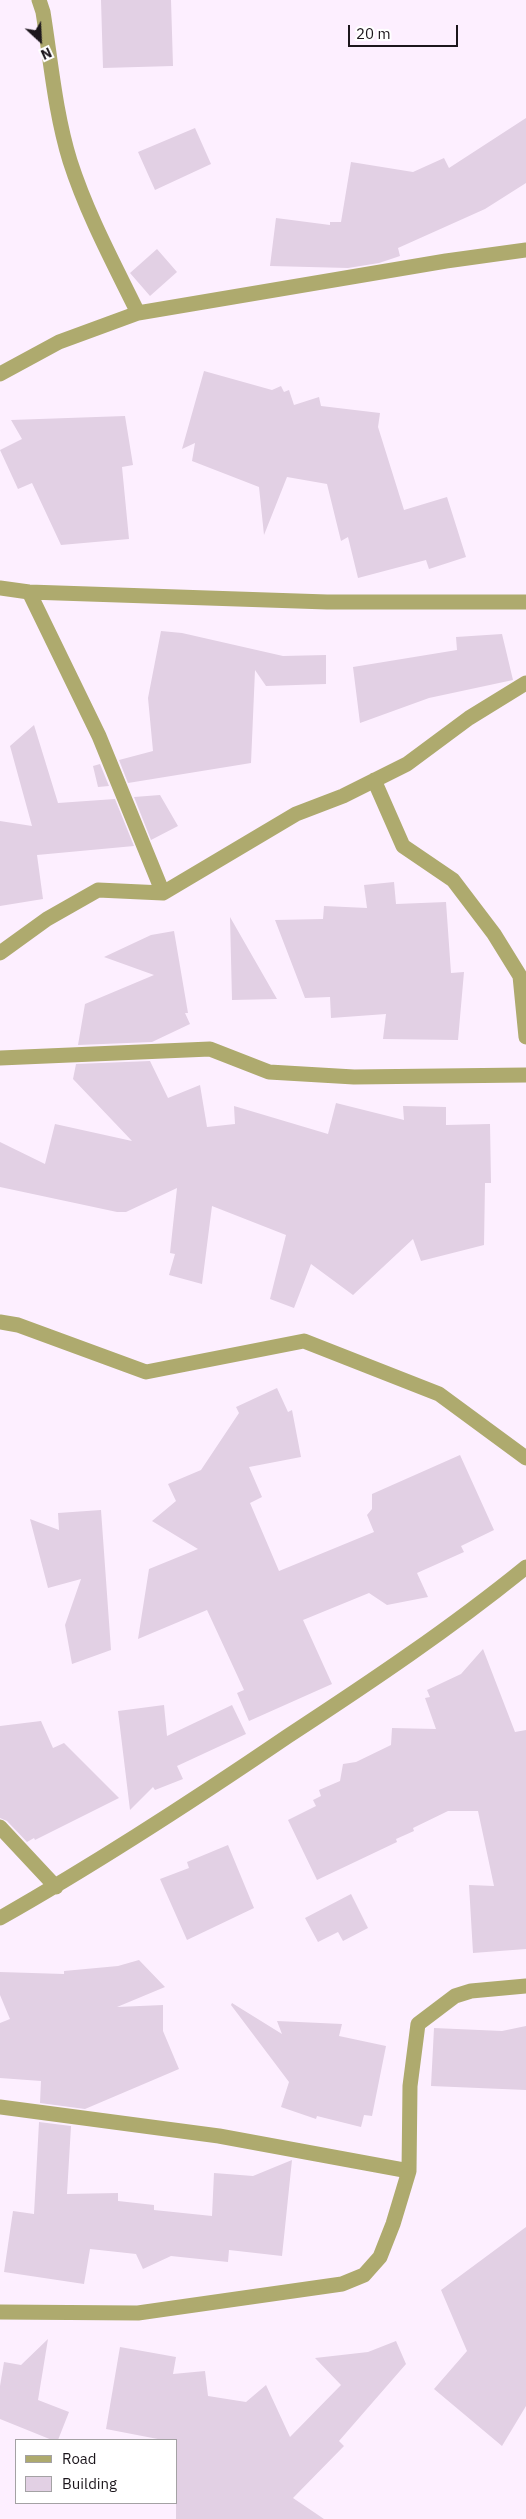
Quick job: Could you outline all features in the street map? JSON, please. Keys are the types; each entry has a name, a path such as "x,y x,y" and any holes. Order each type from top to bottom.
{"street":[{"path":"39,0 43,12 59,118 71,162 93,220 138,314"},
{"path":"0,374 59,342 138,314 446,261 526,250"},
{"path":"0,588 29,592 327,602 526,602"},
{"path":"29,592 99,736 163,893"},
{"path":"0,952 47,919 98,890 163,893 296,814 343,796 407,764 469,718 526,682"},
{"path":"374,780 403,846 453,880 494,934 520,976 526,1036"},
{"path":"0,1058 210,1049 269,1072 354,1077 526,1075"},
{"path":"0,1322 18,1326 146,1372 304,1341 439,1394 526,1458"},
{"path":"0,1918 56,1887 208,1790 359,1689 526,1567"},
{"path":"0,1827 56,1887"},
{"path":"0,2312 138,2313 342,2284 364,2275 380,2257 393,2224 409,2171 410,2086 418,2024 455,1996 471,1991 526,1986"},
{"path":"0,2107 219,2136 409,2171"}],"building":[{"path":"101,0 171,0 173,66 103,68"},
{"path":"526,118 526,183 485,209 398,248 400,256 379,263 348,268 270,266 276,218 330,225 330,222 341,222 351,162 413,172 444,158 449,168"},
{"path":"195,128 211,164 155,190 138,152"},
{"path":"157,249 177,272 150,296 130,273"},
{"path":"204,371 272,390 281,386 284,392 289,390 294,405 319,397 321,406 380,413 378,427 404,510 447,497 466,557 429,569 426,560 358,578 348,537 341,541 327,484 287,477 264,535 259,487 192,461 195,443 182,449"},
{"path":"125,416 133,465 122,467 129,539 61,545 32,483 18,489 0,450 22,439 11,420"},
{"path":"161,631 182,633 283,656 326,655 326,684 266,686 255,670 251,763 128,783 119,760 153,751 148,698"},
{"path":"502,634 513,680 429,698 360,723 353,667 457,650 456,637"},
{"path":"34,725 58,803 115,799 134,846 37,855 43,899 0,906 0,821 32,826 10,746"},
{"path":"100,764 109,786 98,787 93,766"},
{"path":"160,795 178,826 151,840 134,797"},
{"path":"394,882 396,904 446,902 451,973 464,972 458,1040 383,1039 386,1014 331,1018 330,997 305,998 275,920 323,919 324,906 367,908 364,885"},
{"path":"230,917 277,999 232,1000"},
{"path":"174,931 188,1013 185,1013 190,1024 152,1042 78,1045 85,1004 154,975 104,957 151,935"},
{"path":"150,1061 168,1098 200,1085 207,1127 235,1124 234,1106 328,1134 336,1103 404,1120 403,1106 446,1107 446,1125 490,1124 491,1183 485,1183 484,1245 421,1261 413,1239 353,1295 311,1264 294,1308 270,1299 286,1235 212,1206 202,1284 169,1275 175,1254 170,1253 177,1188 126,1212 117,1212 0,1187 0,1142 45,1164 55,1124 132,1141 73,1079 76,1064"},
{"path":"277,1388 288,1412 292,1410 301,1457 249,1467 262,1497 250,1503 279,1571 374,1532 367,1515 372,1509 372,1494 460,1455 494,1530 461,1546 464,1552 417,1573 428,1597 387,1605 369,1593 303,1620 332,1684 249,1721 237,1693 244,1690 207,1610 138,1639 149,1569 198,1549 152,1521 176,1501 168,1484 201,1470 239,1413 236,1407"},
{"path":"101,1510 111,1650 72,1664 65,1625 81,1579 48,1588 30,1519 59,1530 58,1513"},
{"path":"483,1649 515,1732 526,1730 526,1949 473,1953 469,1885 494,1886 478,1811 448,1811 413,1828 414,1831 396,1839 397,1842 317,1880 288,1820 316,1806 313,1800 321,1796 319,1790 340,1781 343,1764 356,1762 391,1745 392,1728 436,1729 425,1698 430,1697 427,1690 461,1674"},
{"path":"164,1705 167,1736 232,1705 246,1734 177,1766 183,1779 155,1790 153,1787 130,1810 118,1711"},
{"path":"41,1721 53,1748 64,1743 119,1798 35,1840 34,1838 27,1842 7,1821 0,1818 0,1726"},
{"path":"228,1845 254,1908 187,1940 160,1879 189,1868 187,1862"},
{"path":"351,1894 368,1928 343,1941 338,1932 318,1942 305,1918"},
{"path":"139,1960 165,1987 117,2007 163,2005 163,2031 179,2069 85,2109 40,2103 41,2081 0,2078 0,2023 10,2019 0,1995 0,1972 64,1974 64,1971 118,1966"},
{"path":"232,2003 282,2034 277,2021 342,2024 339,2036 386,2046 372,2116 364,2115 361,2127 317,2116 316,2119 281,2107 289,2082 231,2005"},
{"path":"526,2026 526,2090 431,2086 434,2028 502,2031"},
{"path":"39,2122 71,2126 67,2194 118,2193 118,2201 154,2205 154,2210 212,2216 214,2173 253,2176 292,2160 282,2256 229,2250 228,2262 171,2256 143,2269 136,2254 90,2249 84,2284 4,2272 13,2211 34,2214"},
{"path":"526,2227 526,2406 502,2446 434,2389 467,2351 441,2290"},
{"path":"48,2339 38,2400 69,2412 58,2439 50,2439 0,2419 0,2386 4,2362 21,2365"},
{"path":"396,2341 406,2364 339,2441 344,2446 293,2498 324,2519 176,2519 176,2504 178,2504 178,2439 158,2439 106,2429 120,2347 176,2357 173,2374 205,2371 208,2396 246,2402 266,2385 290,2437 341,2385 315,2358 368,2352"}]}
